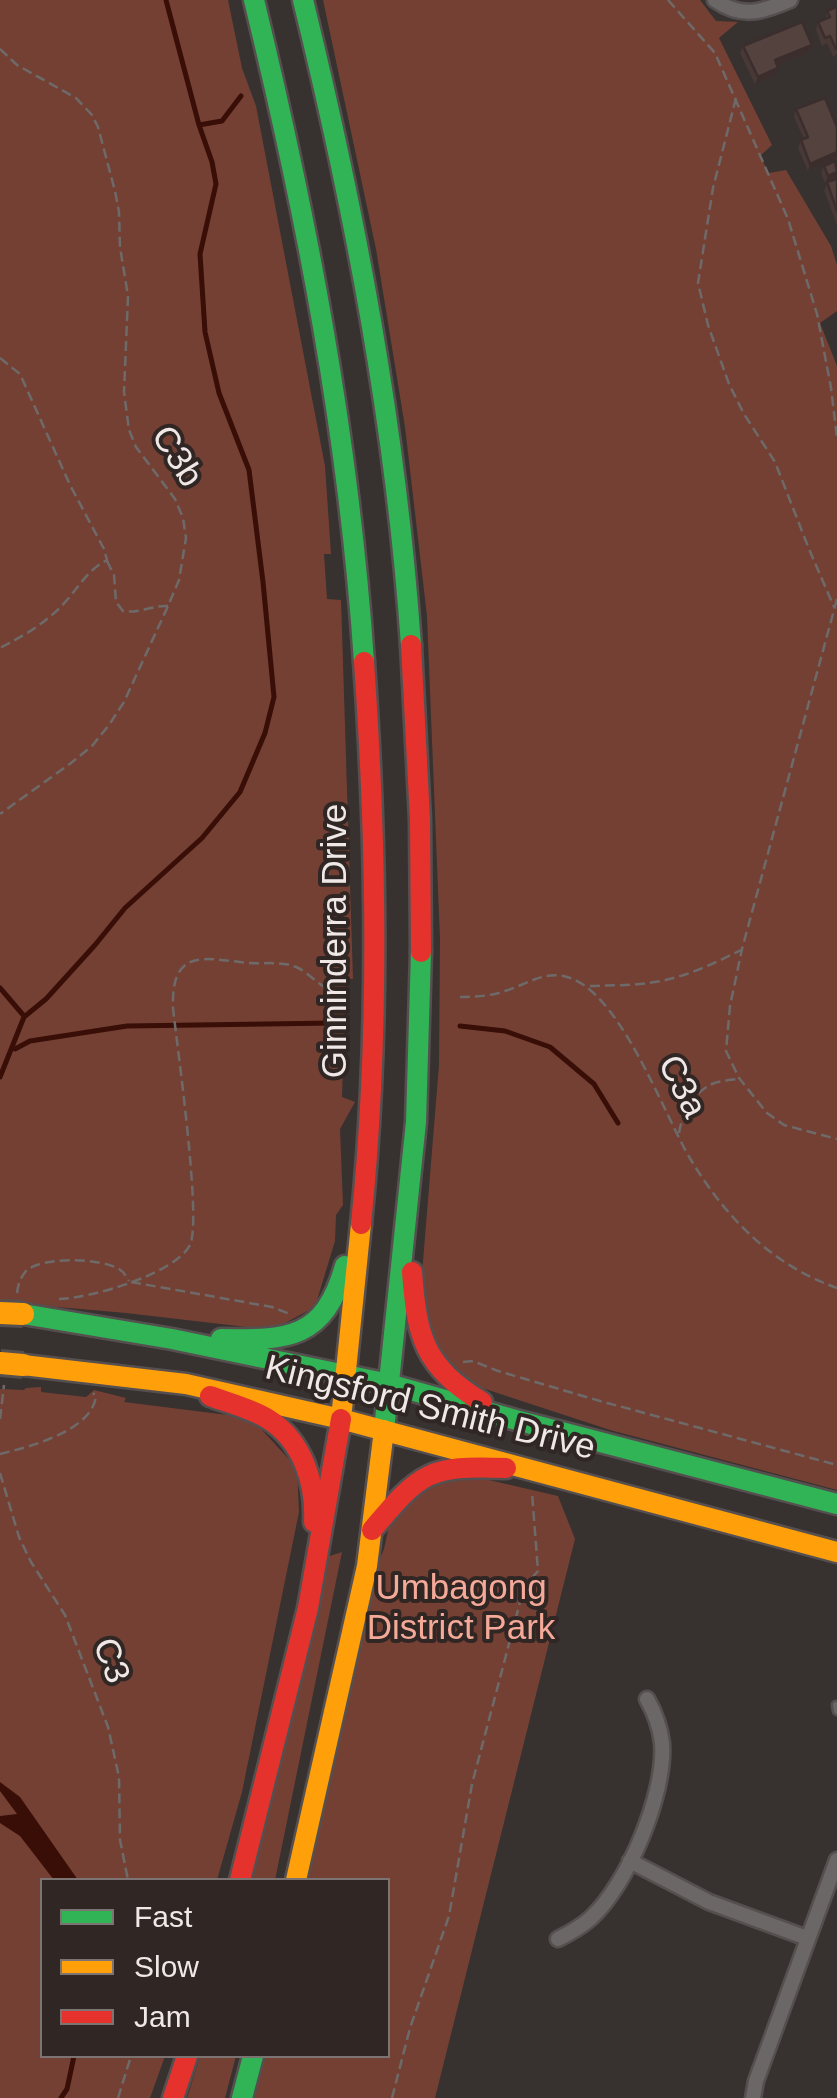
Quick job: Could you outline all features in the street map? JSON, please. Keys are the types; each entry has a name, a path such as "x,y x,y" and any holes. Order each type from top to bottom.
{"main road":[{"name":"Ginninderra Drive","path":"240,1878 308,1608 340,1419 366,1179 374,892 372,782 356,556 304,214 254,0"},
{"path":"296,1878 372,1530 418,1087 422,882 406,574 389,433 344,174 303,0"},
{"path":"172,1339 277,1338 293,1335 316,1320 335,1297 341,1281 366,1179"},
{"path":"408,1203 414,1310 426,1350 452,1383 516,1420"},
{"name":"Kingsford Smith Drive","path":"12,1314 172,1339 389,1384 837,1504"},
{"name":"Kingsford Smith Drive","path":"11,1364 186,1384 340,1419 837,1552"},
{"path":"186,1384 268,1419 288,1436 309,1470 315,1503 308,1608"},
{"path":"372,1530 414,1483 433,1474 462,1468 530,1469"},
{"path":"173,2098 186,2058"},
{"path":"242,2098 252,2058"}],"street":[{"path":"715,0 743,13 768,10 790,0"},
{"path":"558,1939 576,1930 603,1905 646,1826 662,1764 662,1741 648,1699"},
{"path":"753,2098 837,1860"},
{"path":"630,1861 709,1902 807,1938"}],"path":[{"path":"668,0 715,53 788,219 817,314 837,438"},
{"name":"C3b","path":"0,49 17,65 76,98 98,127 119,212 128,296 124,392 129,430 147,463 175,499 185,528 184,560 168,606 110,726 71,763 0,814"},
{"path":"736,98 713,188 698,284 730,384 775,462 835,608"},
{"path":"0,358 20,374 70,485 104,548 114,575 116,602 123,611 130,612 168,606"},
{"path":"0,648 48,618 94,567 107,560"},
{"path":"837,598 742,949 730,1006 726,1052 739,1078 767,1113 784,1126 837,1139"},
{"path":"460,998 505,992 545,975 574,978 586,986 645,984 704,969 742,949"},
{"path":"48,1300 75,1299 165,1269 184,1256 193,1240 192,1189 173,1008 176,974 190,961 202,959 277,963 296,967 318,986 335,994"},
{"name":"C3a","path":"586,986 624,1031 690,1159 719,1200 754,1241 793,1268 837,1288"},
{"path":"678,1136 682,1117 694,1100 711,1084 739,1078"},
{"path":"130,1282 272,1307 291,1315"},
{"path":"457,1364 473,1361 600,1402 837,1465"},
{"path":"0,1454 27,1447 83,1420 96,1404 96,1396 90,1390"},
{"path":"392,2098 410,2028 449,1916 472,1784 524,1587 538,1572 530,1469"},
{"name":"C3","path":"0,1473 16,1532 65,1615 108,1727 119,1778 120,1840 128,1878"},
{"path":"118,2098 131,2058"}],"green space":[{"path":"0,0 228,0 242,68 256,106 325,466 331,554 324,554 327,599 341,600 353,979 346,979 342,1097 355,1102 340,1129 343,1205 336,1215 335,1241 315,1307 272,1330 0,1302"},
{"path":"323,0 700,0 716,21 738,22 719,38 772,145 760,156 769,173 786,170 831,246 837,265 837,311 820,323 837,366 837,1490 610,1430 473,1385 435,1356 420,1298 439,1065 440,939 427,616 405,427 376,249"},
{"path":"41,1387 41,1392 86,1397 94,1390 126,1398 124,1402 251,1418 297,1468 299,1512 242,1792 218,1878 40,1878 40,2058 164,2058 150,2098 0,2098 0,1389"},
{"name":"Umbagong District Park","path":"489,1480 558,1496 575,1539 435,2098 248,2098 259,2058 390,2058 390,1878 302,1878 373,1574 389,1526 400,1511 438,1482"},
{"path":"342,1552 275,1878 248,1878 327,1557"},
{"path":"199,2058 235,2058 225,2098 187,2098"}],"shaded area":[{"path":"0,1782 20,1797 77,1878 52,1878 20,1836 0,1823 0,1816 17,1814 0,1791"}],"building":[{"path":"837,7 836,49 830,36 825,38 818,22 830,17 827,11"},
{"path":"802,22 812,45 775,60 778,68 758,77 743,46"},
{"path":"825,98 837,127 837,152 810,164 801,140 808,137 796,109"},
{"path":"835,161 837,172 828,176 824,166"},
{"path":"837,179 837,211 827,182"}],"waterway":[{"path":"0,1077 24,1017 46,999 125,908 202,838 240,792 265,733 274,697 249,470 219,393 205,332 200,254 216,184 166,0"},
{"path":"199,125 222,121 241,96"},
{"path":"0,988 24,1016"},
{"path":"15,1049 30,1041 127,1026 334,1023"},
{"path":"460,1026 505,1031 550,1047 594,1084 618,1123"},
{"path":"61,2098 67,2089 74,2058"}],"traffic: fast":[{"path":"254,0 308,246 337,411 364,662"},
{"path":"303,0 371,320 395,482 411,645"},
{"path":"384,1430 416,1122 421,952"},
{"path":"221,1339 266,1338 300,1331 326,1309 345,1266"},
{"path":"23,1314 172,1339 389,1384 837,1504"},
{"path":"242,2098 252,2058"}],"traffic: slow":[{"path":"341,1419 361,1224"},
{"path":"0,1313 23,1314"},
{"path":"0,1363 23,1365"},
{"path":"23,1365 186,1384 341,1419 837,1552"},
{"path":"296,1878 367,1566 384,1430"}],"traffic: jam":[{"path":"411,645 420,820 421,952"},
{"path":"361,1224 374,1013 372,802 364,662"},
{"path":"412,1272 417,1315 427,1348 447,1376 482,1402"},
{"path":"210,1396 262,1415 290,1439 310,1479 314,1522"},
{"path":"240,1878 308,1608 341,1419"},
{"path":"372,1530 403,1495 428,1476 459,1468 506,1468"},
{"path":"173,2098 186,2058"}]}
